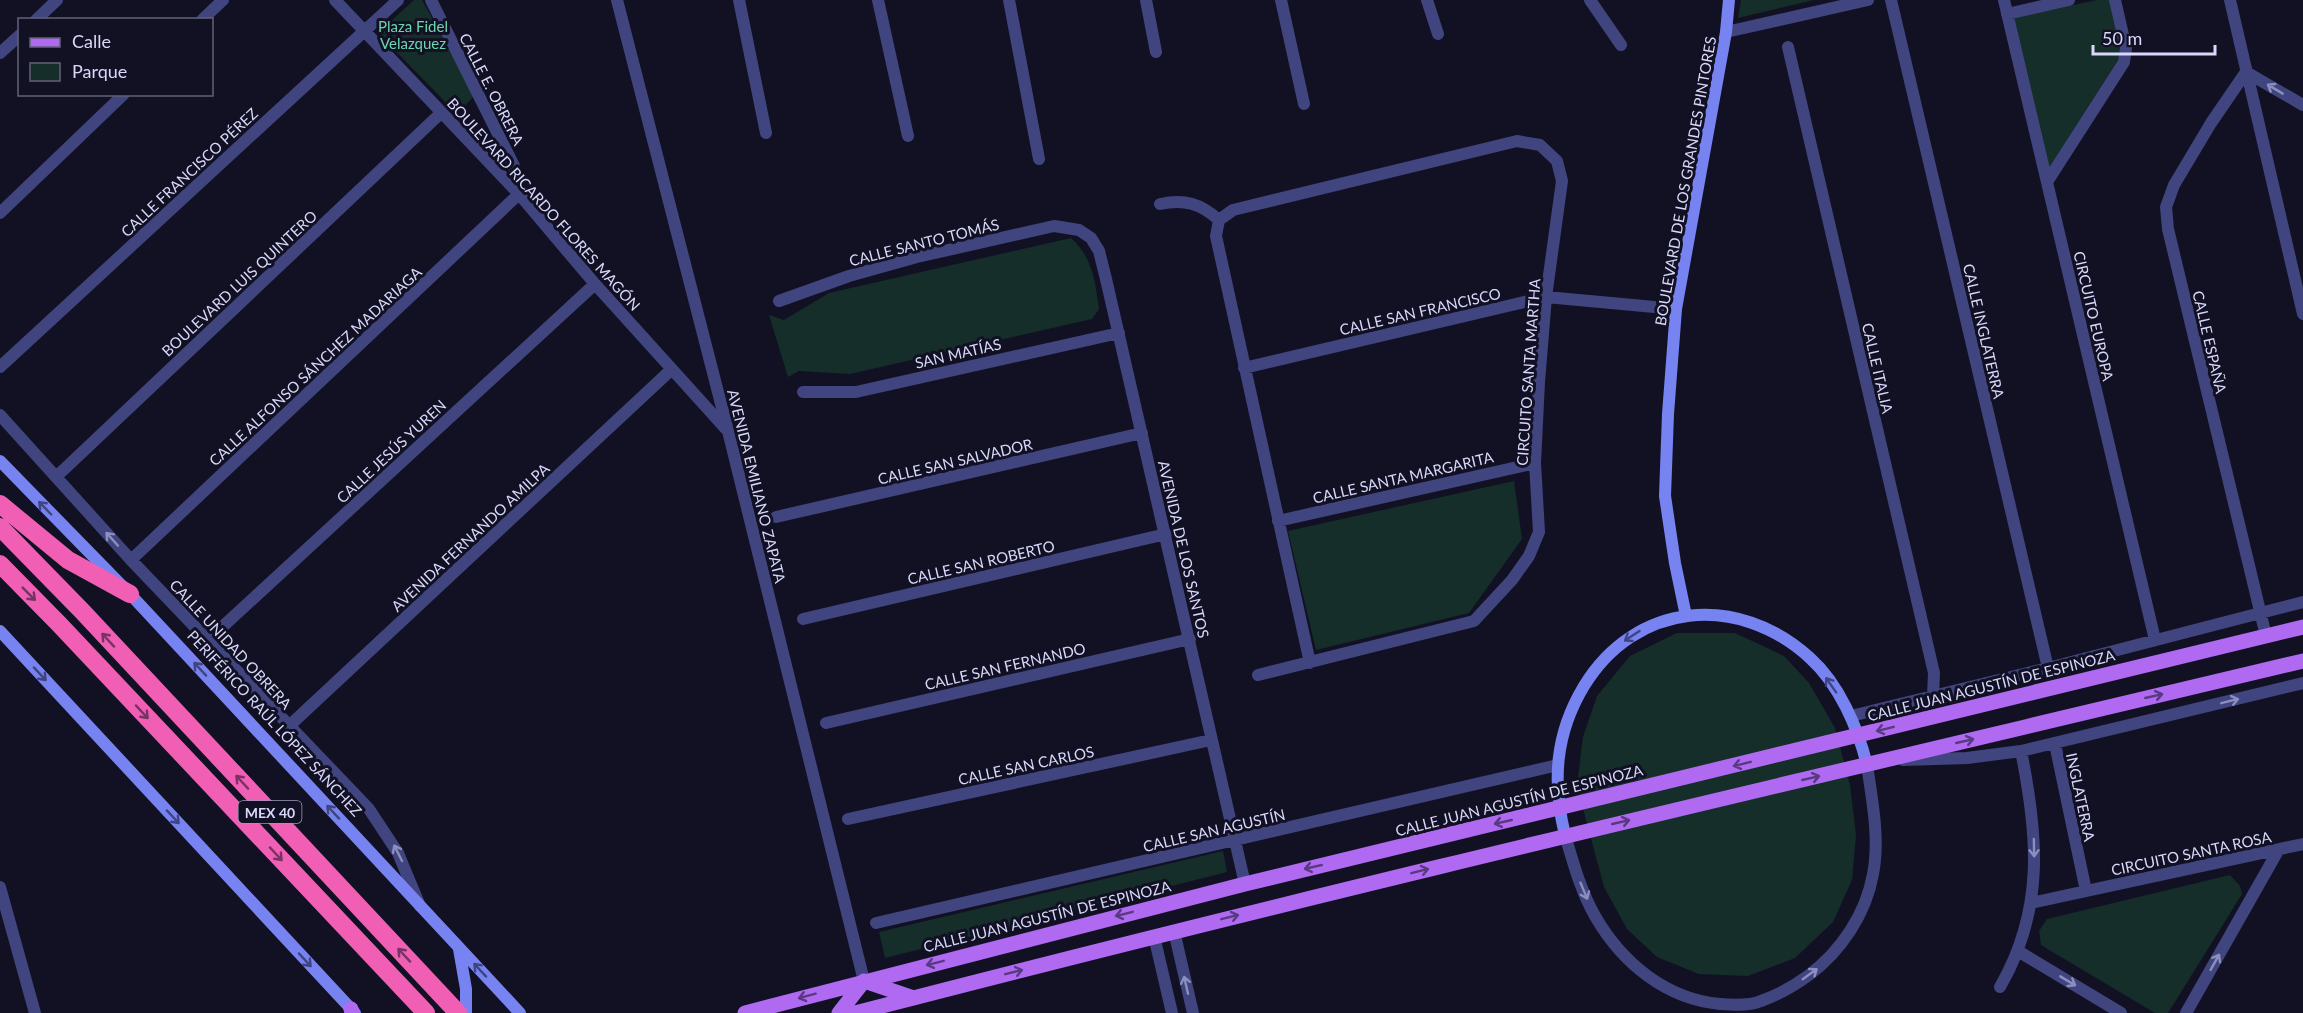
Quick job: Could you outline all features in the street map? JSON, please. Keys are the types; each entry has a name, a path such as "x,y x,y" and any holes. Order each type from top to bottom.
{"highway":[{"path":"0,504 68,560 130,594"},
{"name":"MEX 40","path":"0,527 458,1013"},
{"name":"MEX 40","path":"0,564 426,1013"}],"main road":[{"name":"BOULEVARD DE LOS GRANDES PINTORES","path":"1686,616 1665,496 1668,414 1676,309 1730,0"},
{"name":"PERIFÉRICO RAÚL LÓPEZ SÁNCHEZ","path":"0,461 130,594 520,1013"},
{"path":"1564,835 1558,765 1562,735 1574,703 1592,673 1609,653 1634,633 1659,622 1686,616 1721,616 1754,623 1785,638 1812,659 1833,687 1860,735 1867,765"},
{"name":"CALLE JUAN AGUSTÍN DE ESPINOZA","path":"745,1013 1245,884 2303,627"},
{"path":"0,631 353,1012"},
{"path":"855,1013 1173,931 1564,835 2303,661"},
{"path":"458,947 466,989 466,1013"},
{"path":"838,1013 864,981 914,998"}],"street":[{"path":"38,18 57,0"},
{"path":"204,18 223,0"},
{"name":"BOULEVARD RICARDO FLORES MAGÓN","path":"335,0 519,194 595,284 728,431"},
{"name":"CALLE FRANCISCO PÉREZ","path":"0,367 398,0"},
{"name":"CALLE E. OBRERA","path":"431,0 514,166 519,194"},
{"name":"AVENIDA EMILIANO ZAPATA","path":"617,0 728,431 864,981"},
{"path":"739,0 766,133"},
{"path":"878,0 908,136"},
{"path":"1009,0 1039,159"},
{"path":"1146,0 1156,52"},
{"path":"1281,0 1304,104"},
{"path":"1427,0 1438,34"},
{"path":"1590,0 1621,45"},
{"path":"1726,32 1868,0"},
{"name":"CALLE INGLATERRA","path":"1891,0 2048,668"},
{"name":"CIRCUITO EUROPA","path":"2004,0 2155,640"},
{"path":"2007,14 2069,0"},
{"path":"2047,182 2124,62 2126,48 2115,0"},
{"path":"2230,0 2303,314"},
{"path":"0,53 18,36"},
{"name":"CALLE ITALIA","path":"1788,47 1934,673 1933,696"},
{"path":"2246,72 2303,105"},
{"name":"CALLE ESPAÑA","path":"2246,72 2211,123 2174,185 2166,207 2168,229 2266,636"},
{"path":"0,213 122,96"},
{"name":"BOULEVARD LUIS QUINTERO","path":"56,477 442,112"},
{"name":"CIRCUITO SANTA MARTHA","path":"1219,220 1233,210 1517,141 1540,145 1557,161 1562,181 1546,297 1535,463 1539,531 1529,556 1512,579 1474,621 1258,675"},
{"name":"CALLE ALFONSO SÁNCHEZ MADARIAGA","path":"131,560 519,194"},
{"path":"1160,204 1176,201 1192,202 1207,209 1219,220 1216,236 1310,663"},
{"name":"CALLE SANTO TOMÁS","path":"779,301 849,276 917,257 1054,226 1079,230"},
{"name":"AVENIDA DE LOS SANTOS","path":"1079,230 1090,238 1099,251 1245,884"},
{"name":"CALLE JESÚS YUREN","path":"207,641 595,284"},
{"name":"CALLE SAN FRANCISCO","path":"1244,368 1546,297 1676,309"},
{"name":"SAN MATÍAS","path":"803,392 856,392 1119,333"},
{"name":"AVENIDA FERNANDO AMILPA","path":"288,727 672,369"},
{"name":"CALLE UNIDAD OBRERA","path":"0,415 131,560 288,727 369,809 398,853 421,907"},
{"name":"CALLE SAN SALVADOR","path":"776,517 1142,433"},
{"name":"CALLE SANTA MARGARITA","path":"1278,521 1535,463"},
{"name":"CALLE SAN ROBERTO","path":"803,619 1166,534"},
{"path":"1851,717 2303,602"},
{"name":"CALLE SAN FERNANDO","path":"826,723 1190,639"},
{"path":"1884,761 1967,758 2020,751 2303,683"},
{"name":"CALLE SAN CARLOS","path":"848,819 1211,740"},
{"name":"INGLATERRA","path":"2055,744 2086,891"},
{"path":"2000,987 2018,951 2031,903 2034,876 2034,820 2020,751"},
{"name":"CALLE SAN AGUSTÍN","path":"876,923 1558,765"},
{"path":"1564,835 1594,916 1620,951 1639,970 1675,993 1700,1002 1760,1008 1821,966 1845,939 1863,908 1874,874 1875,847 1873,805 1867,765"},
{"name":"CIRCUITO SANTA ROSA","path":"2031,903 2303,844"},
{"path":"2186,1013 2279,849"},
{"path":"0,887 35,1013"},
{"path":"1173,931 1193,1013"},
{"path":"1154,936 1172,1013"},
{"path":"2018,951 2121,1013"}],"green space":[{"name":"Plaza Fidel Velazquez","path":"414,0 422,0 475,95 457,114 378,33"},
{"path":"1741,0 1814,0 1738,18"},
{"path":"2097,0 2110,0 2121,55 2049,168 2013,18"},
{"path":"1071,238 1084,254 1092,270 1099,309 1092,319 850,374 799,371 788,377 769,315 784,320 829,293"},
{"path":"1514,481 1522,539 1469,613 1316,650 1288,531"},
{"path":"1677,633 1735,633 1784,656 1809,683 1835,728 1850,785 1856,835 1852,880 1833,922 1795,958 1748,976 1699,974 1657,957 1627,929 1604,887 1577,786 1583,737 1597,696 1630,656"},
{"path":"1223,851 1227,872 885,958 879,932"},
{"path":"2230,875 2240,886 2242,894 2168,1013 2155,1013 2041,945 2039,931 2047,919"}]}
